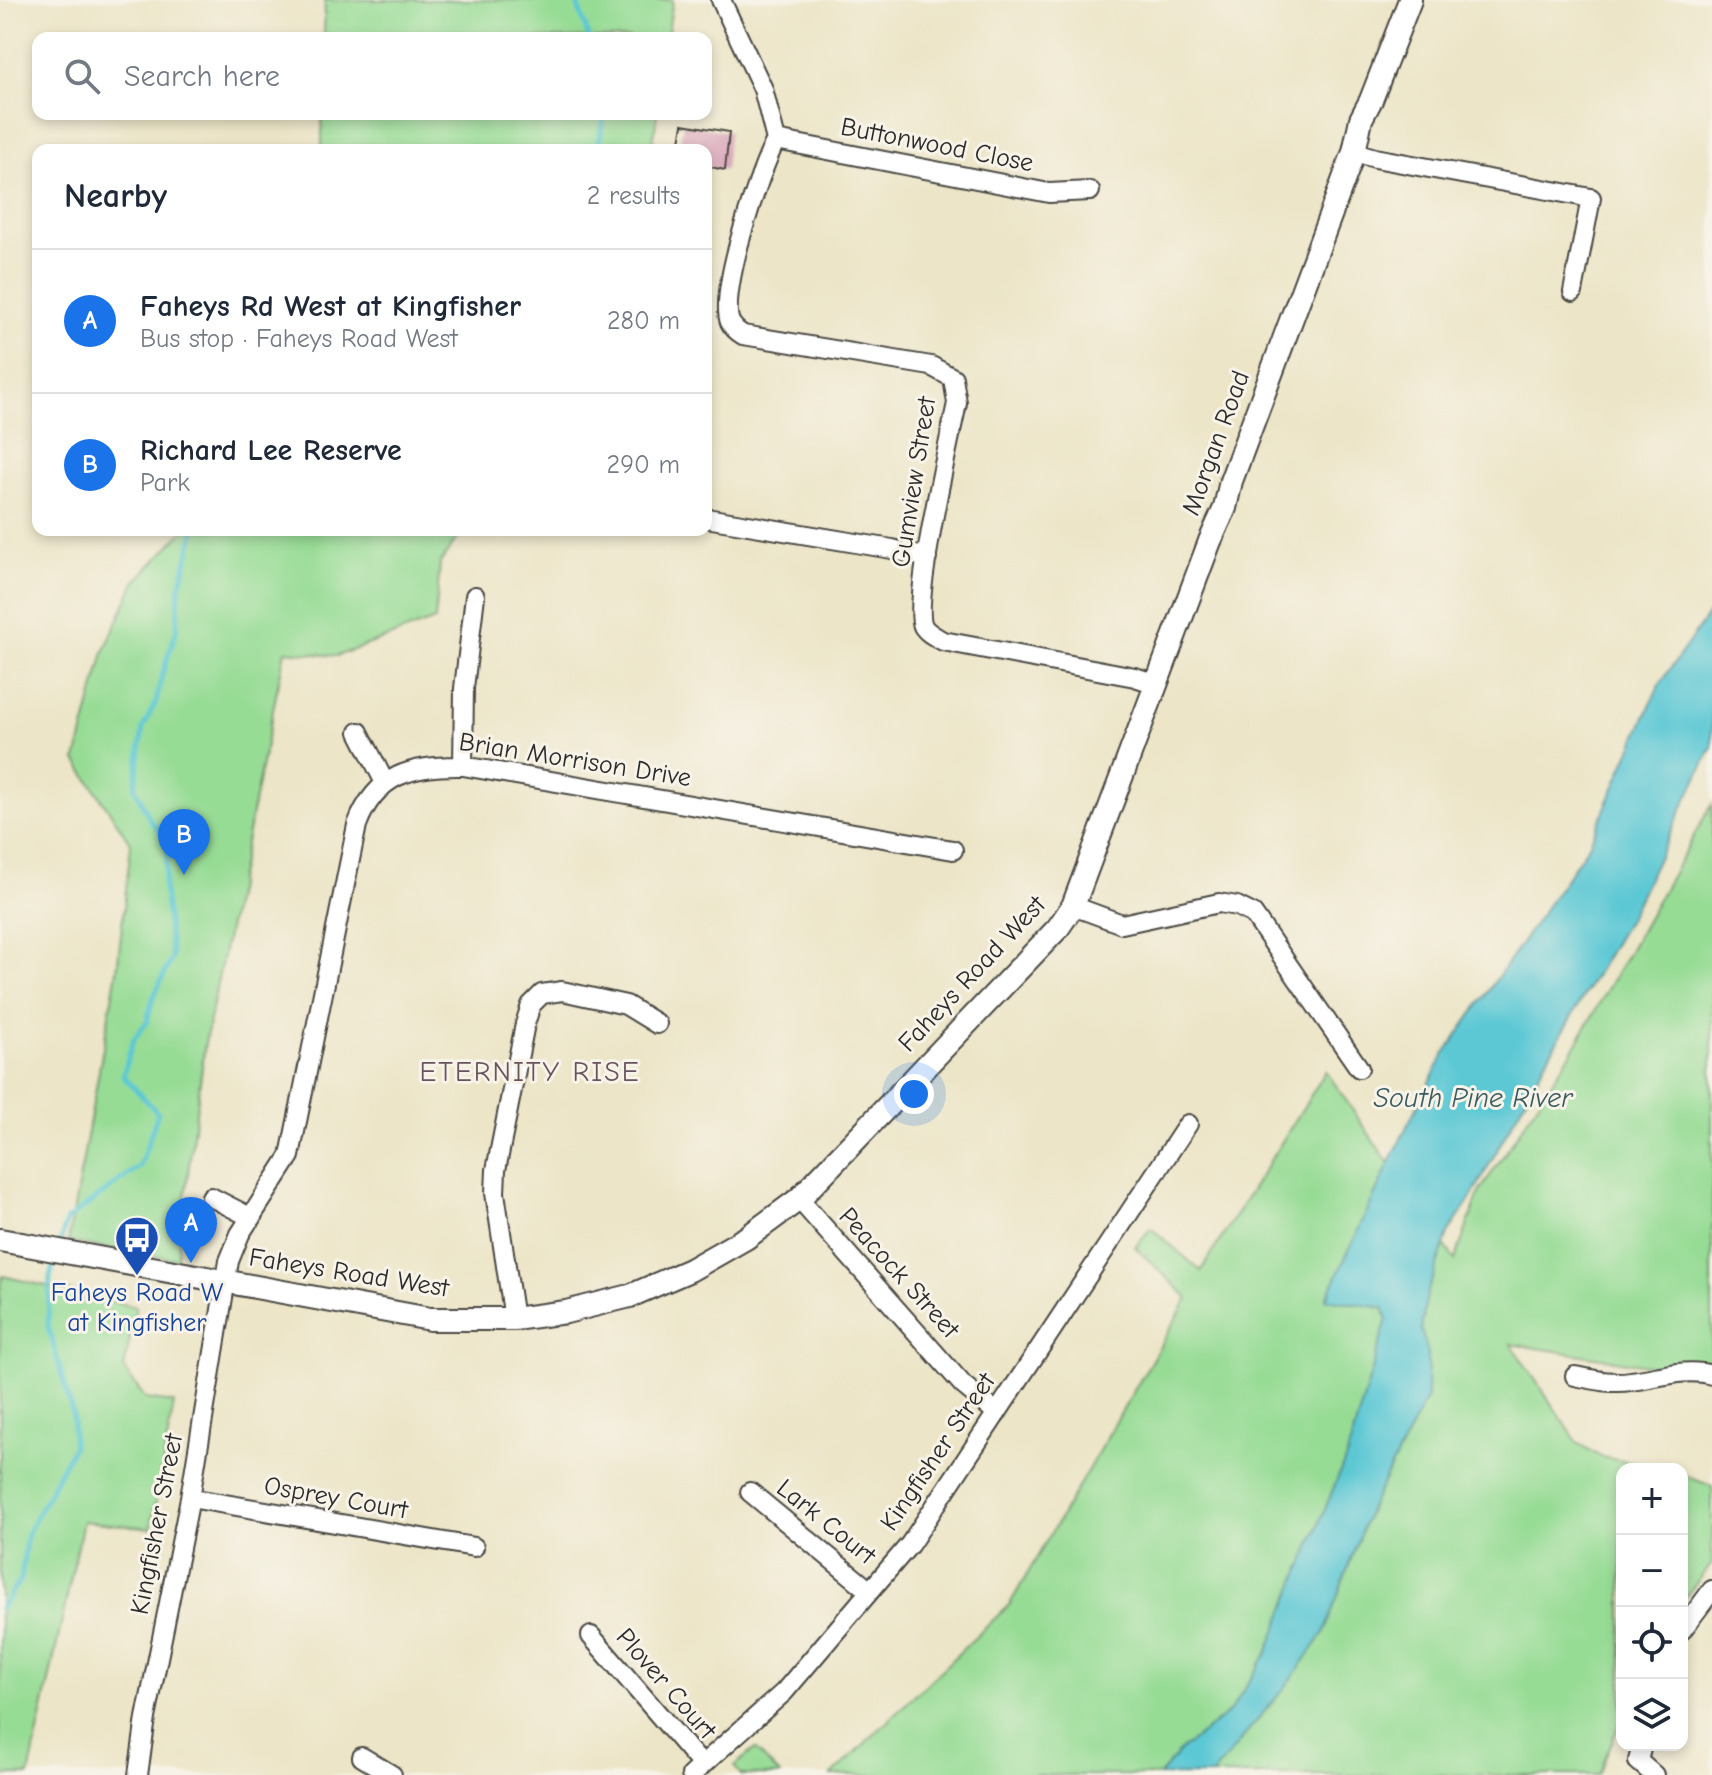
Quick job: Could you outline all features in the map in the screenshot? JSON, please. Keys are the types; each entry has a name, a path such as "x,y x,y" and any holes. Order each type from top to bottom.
{"street":[{"path":"721,0 763,89 776,140"},
{"name":"Morgan Road","path":"1073,906 1225,508 1231,481 1354,152 1361,119 1410,0"},
{"name":"Buttonwood Close","path":"776,140 1049,193 1090,191"},
{"name":"Gumview Street","path":"776,140 766,159 741,234 729,314 735,329 743,335 931,366 953,378 957,403 927,558 921,615 923,626 943,641 1135,677 1156,684"},
{"path":"1354,152 1591,198 1573,292"},
{"path":"712,519 892,549 927,558"},
{"path":"463,766 464,688 475,596"},
{"path":"359,732 385,783"},
{"name":"Brian Morrison Drive","path":"226,1282 234,1245 290,1156 357,825 363,807 385,783 421,768 463,766 953,850"},
{"name":"Faheys Road West","path":"0,1240 430,1319 514,1319 566,1312 630,1296 690,1270 746,1238 799,1199 1058,928 1073,906 1122,924 1219,903 1237,906 1253,914 1359,1068"},
{"path":"514,1319 495,1193 496,1170 531,1005 542,994 562,991 626,1005 657,1024"},
{"name":"Kingfisher Street","path":"696,1770 784,1692 910,1544 1188,1124"},
{"path":"211,1197 252,1218"},
{"name":"Peacock Street","path":"799,1199 963,1385 997,1413"},
{"name":"Kingfisher Street","path":"138,1775 146,1718 190,1498 226,1282"},
{"path":"1575,1376 1601,1382 1629,1382 1698,1371 1712,1375"},
{"name":"Lark Court","path":"750,1492 870,1591"},
{"name":"Osprey Court","path":"190,1498 474,1547"},
{"path":"1688,1622 1712,1590"},
{"name":"Plover Court","path":"591,1636 696,1770"},
{"path":"1640,1751 1638,1761 1654,1775"},
{"path":"362,1757 392,1775"}],"green space":[{"path":"325,0 673,0 668,32 324,32"},
{"path":"322,120 656,120 653,144 322,144"},
{"path":"178,536 459,536 440,563 435,620 337,656 285,651 205,1043 177,1259 68,1242 117,971 131,844 76,760 104,652 135,582"},
{"path":"1712,804 1712,1375 1511,1344 1578,1443 1601,1457 1634,1463 1616,1463 1616,1732 1598,1775 832,1775 1010,1604 1188,1298 1135,1247 1151,1228 1201,1271 1326,1071 1455,1260 1480,1191 1573,1050"},
{"path":"3,1276 136,1307 124,1369 146,1399 174,1403 151,1528 83,1521 29,1775 0,1775 0,1290"},
{"path":"1688,1477 1712,1486 1712,1564 1688,1594"},
{"path":"755,1749 780,1775 741,1775 734,1766"}],"water":[{"name":"South Pine River","path":"1712,609 1712,747 1631,914 1448,1234 1427,1294 1421,1330 1428,1354 1427,1397 1369,1510 1324,1633 1291,1680 1212,1775 1159,1775 1178,1753 1231,1710 1267,1653 1347,1455 1387,1319 1383,1308 1326,1299 1406,1128 1444,1055 1589,845 1659,685"}],"building":[{"path":"683,124 729,132 725,170 712,167 712,144 676,144 680,142"}],"waterway":[{"path":"576,0 587,32"},
{"path":"599,144 603,120"},
{"path":"59,1246 67,1220 140,1166 158,1113 123,1076 133,1040 147,1022 153,998 172,958 164,890 169,839 151,822 135,788 143,728 156,702 177,629 179,590 193,536"},
{"path":"0,1608 21,1579 27,1534 73,1447 73,1415 48,1326 50,1277 56,1256"}],"place":[{"name":"Richard Lee Reserve","path":"184,875"},
{"name":"Faheys Rd West at Kingfisher","path":"191,1263"},
{"name":"Faheys Road W at Kingfisher","path":"137,1277"}],"district":[{"name":"ETERNITY RISE","path":"530,1072"}]}
